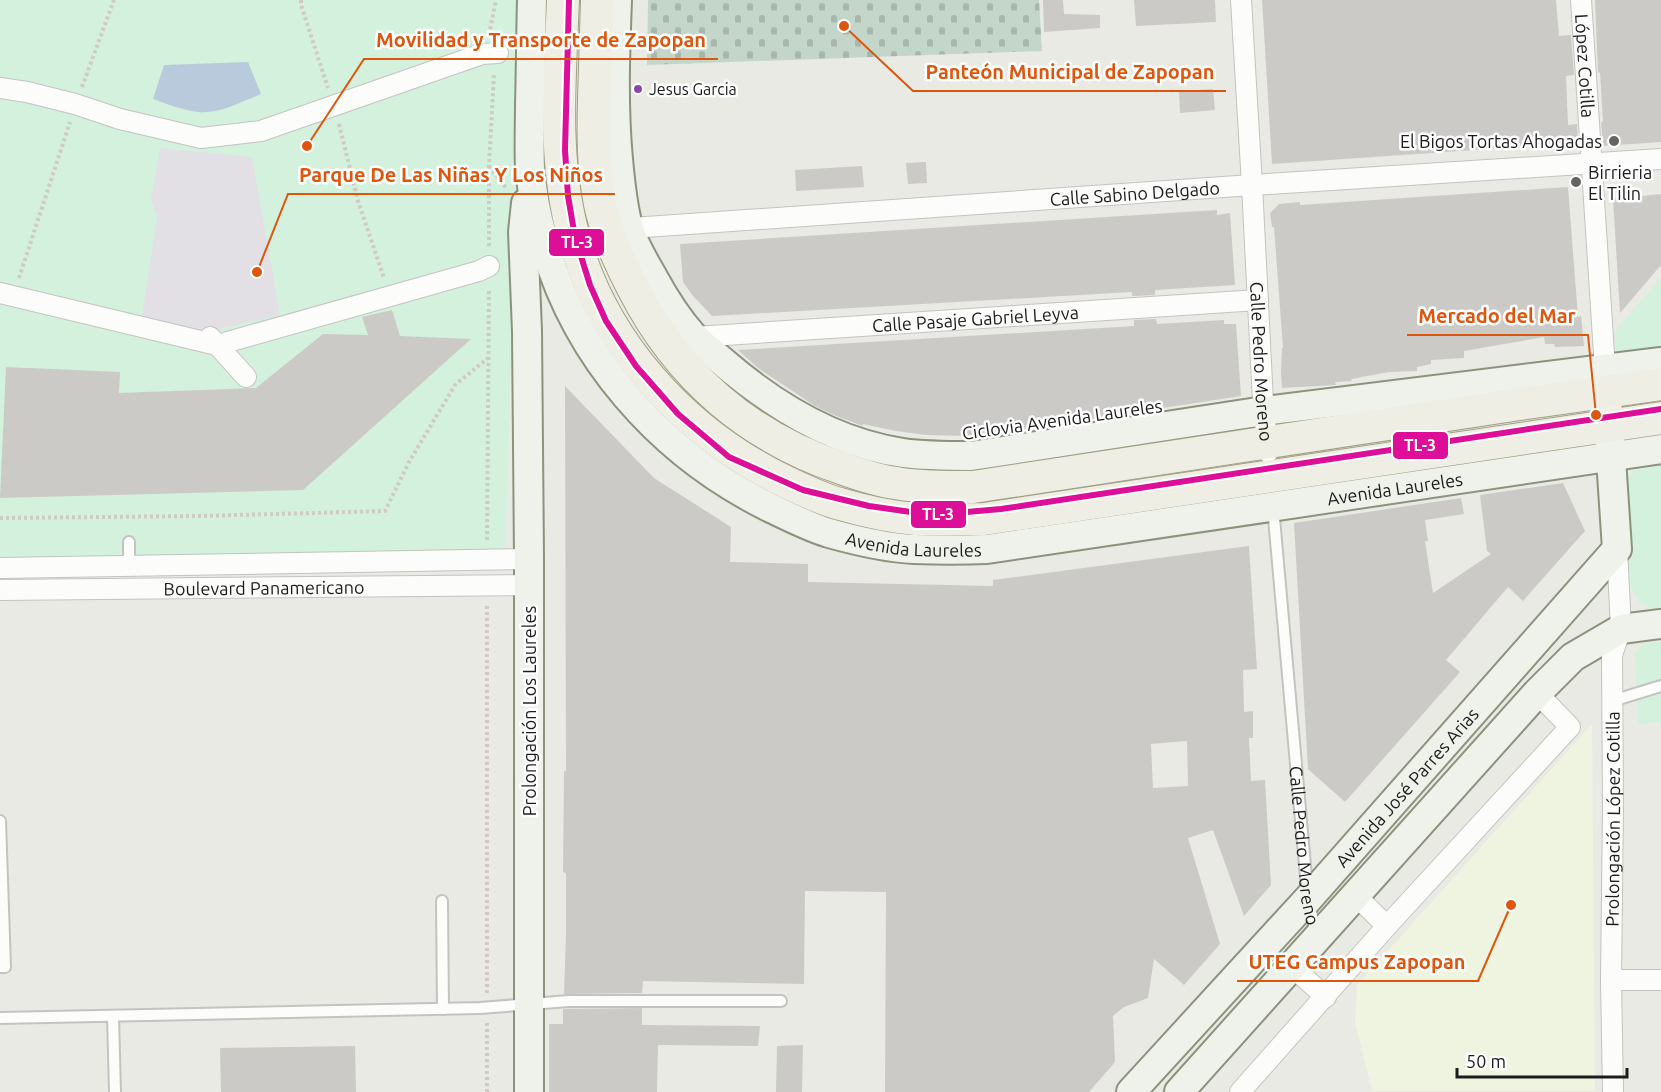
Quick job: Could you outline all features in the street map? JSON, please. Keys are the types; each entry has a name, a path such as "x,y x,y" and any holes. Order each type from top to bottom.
{"main road":[{"name":"Avenida Laureles","path":"532,0 530,169 542,235 560,289 575,322 612,380 669,441 703,469 756,501 829,533 911,549 987,549 1609,425 1661,418"},
{"name":"Avenida Laureles","path":"563,0 559,125 561,166 571,227 603,310 635,362 690,419 721,444 770,474 803,490 838,504 914,519 984,519 1611,456 1661,449"},
{"path":"597,0 593,152 601,206 645,263 676,315 694,336 759,391 782,407 808,422 844,436 902,453 971,456 1264,411 1606,380 1661,384"},
{"path":"617,0 615,124 621,195 618,229 623,269 653,325 672,352 691,373 718,399 765,433 824,463 896,483 973,487 1267,443 1606,380 1661,362"},
{"name":"Prolongación Los Laureles","path":"529,1092 529,572 527,331 523,232 530,169"},
{"path":"527,331 532,324 545,316 561,315 575,322"},
{"name":"López Cotilla","path":"1606,380 1611,456"},
{"path":"1611,456 1617,549"},
{"name":"Avenida José Parres Arias","path":"1131,1092 1308,899 1617,549"},
{"name":"Avenida José Parres Arias","path":"1179,1092 1354,895 1537,693 1573,657 1621,629 1661,624"}],"street":[{"name":"Calle Pedro Moreno","path":"1241,0 1264,411 1271,491"},
{"name":"López Cotilla","path":"1581,0 1606,380"},
{"path":"0,88 27,92 75,104 120,119 201,138 261,131 482,54 493,53"},
{"name":"Calle Sabino Delgado","path":"618,229 1661,159"},
{"path":"7,295 211,339 390,297 489,266"},
{"name":"Calle Pasaje Gabriel Leyva","path":"694,336 1258,300"},
{"path":"211,339 246,377"},
{"name":"Prolongación López Cotilla","path":"1613,1092 1612,655 1621,629 1617,549"},
{"name":"Boulevard Panamericano","path":"0,567 129,566 529,572"},
{"name":"Boulevard Panamericano","path":"0,590 529,572"},
{"path":"1240,1092 1386,926 1570,727 1537,693"},
{"path":"1354,895 1386,926"},
{"path":"1291,966 1326,996"},
{"path":"1611,980 1661,980"}],"lane":[{"name":"Calle Pedro Moreno","path":"1271,491 1308,899 1317,936"},
{"path":"129,542 129,566"},
{"path":"1612,701 1661,686"},
{"path":"0,821 5,967 0,967"},
{"path":"442,901 443,1009"},
{"path":"0,1018 480,1008 569,1000 781,1001"},
{"path":"113,1016 115,1092"}],"path":[{"path":"7,295 114,0"},
{"path":"301,0 334,105 358,201 390,297"},
{"path":"493,53 489,29 496,0"},
{"path":"0,518 385,511 409,462 455,385 488,358"}],"shaded area":[{"path":"0,0 521,0 504,550 0,563"},
{"path":"160,148 252,157 280,315 206,332 142,316 157,217 151,199"},
{"path":"1661,278 1661,354 1617,360 1614,332"},
{"path":"1661,466 1661,609 1658,610 1639,603 1630,586 1624,484 1634,470"},
{"path":"1661,642 1661,723 1638,724 1635,654 1643,644"},
{"path":"1592,724 1595,1091 1372,1091 1355,1022 1357,985"}],"green space":[{"path":"648,0 1039,0 1042,51 647,65"}],"water":[{"path":"248,62 261,94 238,104 214,111 198,112 153,99 164,65"}],"building":[{"path":"1043,0 1063,0 1064,14 1100,15 1100,28 1044,32"},
{"path":"1134,0 1215,0 1216,22 1136,26"},
{"path":"1262,0 1556,0 1559,36 1571,35 1574,75 1566,76 1568,125 1577,124 1578,143 1272,164"},
{"path":"1595,0 1661,0 1661,142 1603,146"},
{"path":"1213,89 1215,110 1180,113 1179,91"},
{"path":"926,162 927,183 908,184 906,163"},
{"path":"862,166 864,187 796,191 795,170"},
{"path":"1568,187 1578,317 1581,316 1584,346 1555,347 1554,344 1545,344 1544,337 1464,351 1464,358 1431,360 1431,364 1417,367 1417,371 1389,372 1351,379 1352,381 1335,382 1336,385 1282,388 1283,348 1274,227 1272,227 1270,213 1279,204 1300,202 1300,205"},
{"path":"1661,194 1661,265 1620,313 1613,199"},
{"path":"1217,210 1217,215 1230,213 1235,285 1155,290 1155,295 1132,296 1132,292 712,316 683,282 680,244"},
{"path":"392,310 400,336 471,339 303,490 0,498 6,367 120,372 119,393 256,388 323,334 368,335 362,317"},
{"path":"1156,319 1157,324 1224,320 1224,324 1236,324 1241,396 994,434 926,435 863,424 863,426 836,416 815,406 758,368 738,350 1134,326 1134,320"},
{"path":"565,386 654,478 731,527 730,562 808,564 808,582 993,586 993,580 1249,546 1257,669 1243,670 1244,712 1253,711 1253,738 1249,738 1251,781 1265,780 1271,885 1244,916 1213,830 1188,838 1220,944 1184,985 1154,959 1148,998 1124,1007 1113,1016 1115,1062 1089,1092 885,1092 886,892 805,891 804,984 643,981 642,993 564,994 566,873 563,872 564,771 566,771","holes":["1187,741 1188,786 1153,788 1151,744"]},
{"path":"1563,483 1585,531 1523,601 1508,587 1446,660 1460,672 1345,802 1308,769 1294,523 1461,498 1464,514 1425,520 1428,541 1425,541 1433,593 1491,554 1487,551 1480,495"},
{"path":"642,1008 642,1025 760,1026 758,1046 658,1045 657,1092 549,1092 549,1024 563,1024 563,1009"},
{"path":"803,1045 802,1092 776,1092 777,1046"},
{"path":"355,1046 356,1092 221,1092 220,1048"}],"transit line":[{"name":"TL-3","path":"569,0 565,150 568,196 575,237 590,285 606,321 636,366 678,414 729,457 803,490 869,506 932,515 1001,509 1661,409"}],"place":[{"name":"Panteón Municipal de Zapopan","path":"844,26"},
{"name":"Jesus Garcia","path":"638,89"},
{"name":"El Bigos Tortas Ahogadas","path":"1614,141"},
{"name":"Movilidad y Transporte de Zapopan","path":"307,146"},
{"name":"Birrieria El Tilin","path":"1576,182"},
{"name":"Parque De Las Niñas Y Los Niños","path":"257,272"},
{"name":"Mercado del Mar","path":"1596,415"},
{"name":"UTEG Campus Zapopan","path":"1511,905"}]}
